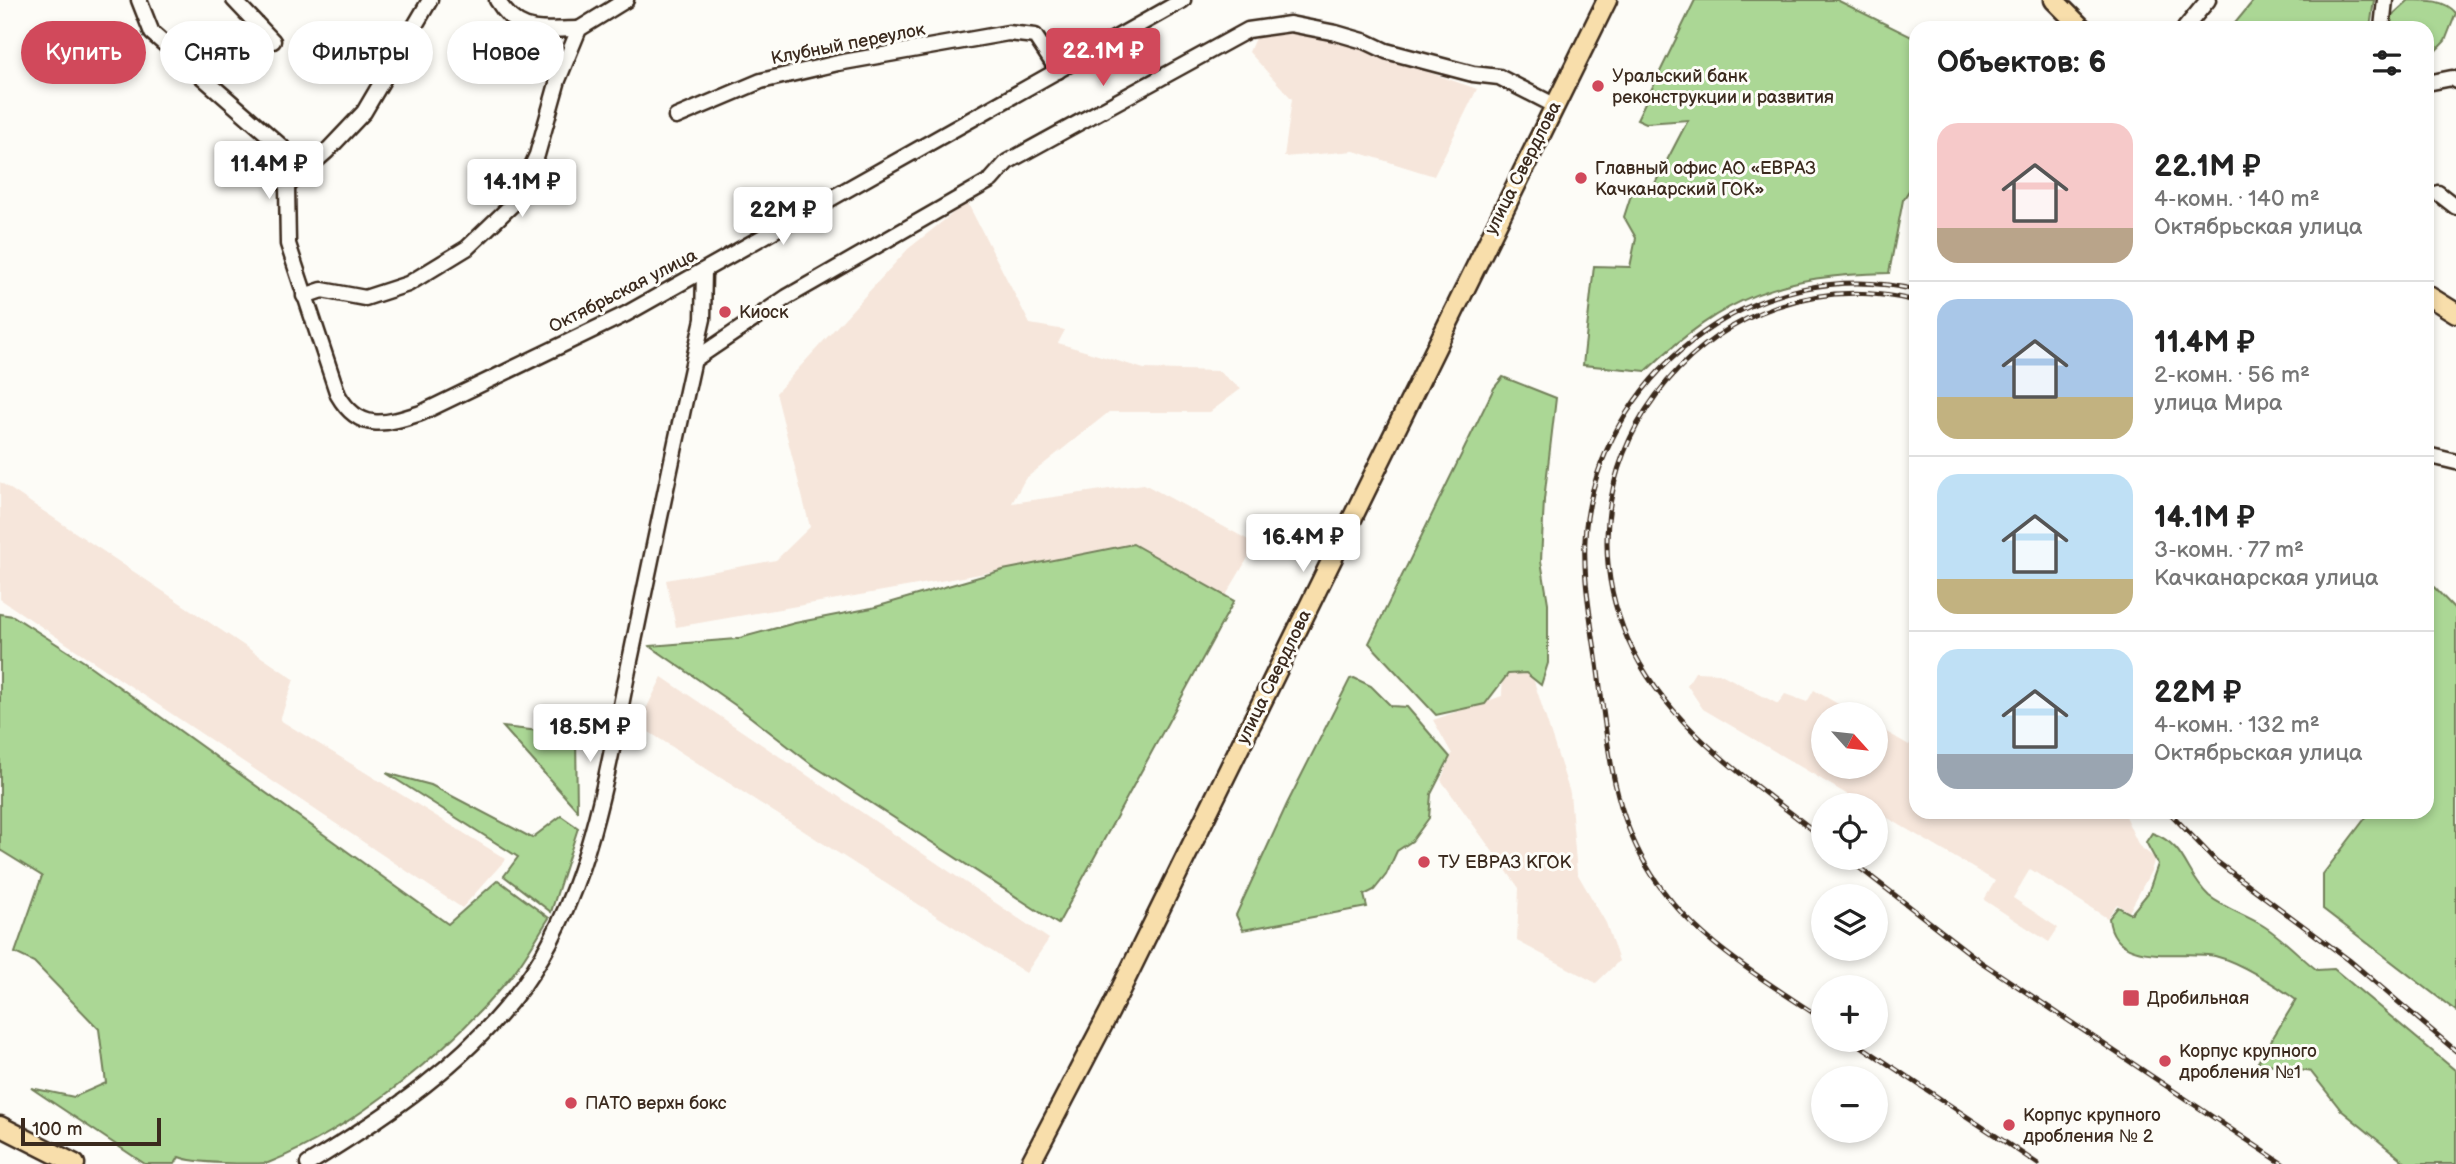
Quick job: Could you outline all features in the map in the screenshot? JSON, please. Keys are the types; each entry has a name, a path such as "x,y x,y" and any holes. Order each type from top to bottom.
{"main road":[{"name":"улица Свердлова","path":"1030,1164 1128,973 1607,0"},
{"path":"2054,0 2075,21"},
{"path":"2434,299 2456,313"},
{"path":"0,1126 75,1164"}],"street":[{"path":"139,0 152,33 282,147 287,186 288,244 304,296 322,290 365,298 408,284 467,248 516,201 537,155 558,80 579,29"},
{"path":"234,0 254,21"},
{"path":"287,186 327,151 364,112 430,0"},
{"path":"497,0 506,14 526,29 579,29 626,0"},
{"name":"Октябрьская улица","path":"304,296 338,395 345,408 363,421 387,424 421,413 626,314 1183,0"},
{"path":"2191,21 2208,0"},
{"path":"2383,21 2385,0"},
{"path":"694,360 787,297 991,180 1007,162 1248,30 1290,24 1336,33 1367,42 1385,51 1473,74 1499,77 1554,105"},
{"name":"Клубный переулок","path":"676,117 761,81 838,63 1008,33 1035,36 1058,71"},
{"path":"2434,82 2452,78 2456,81"},
{"path":"2438,193 2456,207"},
{"path":"308,1164 389,1114 438,1075 483,1032 523,986 555,933 571,898 596,815 703,319 704,271"},
{"path":"2434,456 2456,461"}],"shaded area":[{"path":"1278,29 1353,46 1477,89 1434,176 1354,151 1284,157 1292,99 1249,52 1255,38"},
{"path":"967,202 1030,324 1065,330 1058,343 1144,369 1218,371 1241,389 1210,412 1109,412 1025,479 1012,503 1144,484 1256,544 1225,597 1133,544 1003,570 676,627 666,580 776,560 810,527 776,393 908,249"},
{"path":"0,482 294,679 280,720 506,859 462,908 0,599"},
{"path":"1530,669 1570,793 1577,873 1606,923 1619,961 1596,983 1517,941 1519,888 1441,780 1452,754 1433,720 1502,696 1503,670"},
{"path":"1695,672 1719,673 1778,704 1785,694 1807,702 1814,690 1834,702 1811,702 1811,773 1703,709 1687,685"},
{"path":"662,677 1049,939 1026,973 638,725"},
{"path":"1888,733 1909,745 1909,819 2126,819 2139,846 2155,858 2129,912 2117,904 2107,918 2030,869 2013,898 2058,928 2049,942 1984,900 1995,881 1888,818 1888,793 1845,793 1821,779 1888,779"}],"green space":[{"path":"1695,0 1837,0 1909,36 1909,191 1903,200 1889,273 1816,279 1785,285 1756,295 1702,324 1646,371 1583,365 1594,266 1630,267 1636,238 1624,217 1632,192 1651,191 1688,120 1646,123 1637,119"},
{"path":"2254,0 2374,0 2371,21 2237,21"},
{"path":"2409,0 2441,3 2456,13 2445,41 2434,53 2434,21 2389,21 2389,18"},
{"path":"1503,377 1556,398 1544,500 1541,561 1548,603 1548,663 1541,685 1526,673 1508,674 1485,704 1436,715 1369,643 1494,388"},
{"path":"1133,544 1234,601 1058,924 811,764 735,705 650,646 736,639 795,623 872,608 1003,570"},
{"path":"2434,587 2456,610 2456,1011 2323,909 2323,874 2365,819 2434,819"},
{"path":"0,614 13,616 83,661 448,924 498,880 549,918 514,973 458,1033 398,1085 333,1130 268,1163 210,1162 179,1157 175,1164 145,1164 31,1088 74,1097 106,1083 99,1029 34,962 15,953 42,876 0,850"},
{"path":"1354,678 1371,686 1391,706 1407,707 1450,757 1431,794 1429,818 1412,841 1397,851 1386,875 1374,890 1364,895 1367,907 1243,930 1236,915 1287,804 1350,679"},
{"path":"503,727 576,735 577,810"},
{"path":"386,773 431,785 532,838 561,816 578,828 551,912 504,876 518,857"},
{"path":"2152,833 2164,838 2179,852 2209,896 2256,921 2317,970 2334,969 2456,1071 2456,1164 2407,1164 2341,1110 2311,1072 2258,1062 2296,1000 2225,959 2201,954 2152,954 2136,951 2113,934 2109,918 2118,907 2131,914 2148,893 2158,864 2146,842"}],"railway":[{"path":"1811,1011 1749,970 1702,933 1662,890 1635,844 1619,801 1606,733 1586,581 1587,518 1601,463 1627,413 1661,369 1703,333 1751,306 1803,289 1859,283 1909,289"},
{"path":"1811,829 1713,750 1665,700 1644,671 1628,640 1609,570 1611,501 1631,437 1667,382 1716,337 1776,307 1843,294 1909,300"},
{"path":"2176,819 2216,861 2349,960 2456,1051"},
{"path":"1862,870 1981,962 2283,1164"},
{"path":"1870,1052 2038,1164"}],"place":[{"name":"Уральский банк реконструкции и развития","path":"1598,86"},
{"name":"Главный офис АО «ЕВРАЗ Качканарский ГОК»","path":"1581,178"},
{"name":"Киоск","path":"725,312"},
{"name":"ТУ ЕВРАЗ КГОК","path":"1424,862"},
{"name":"Дробильная","path":"2131,998"},
{"name":"Корпус крупного дробления №1","path":"2165,1061"},
{"name":"ПАТО верхн бокс","path":"571,1103"},
{"name":"Корпус крупного дробления № 2","path":"2009,1125"}]}
